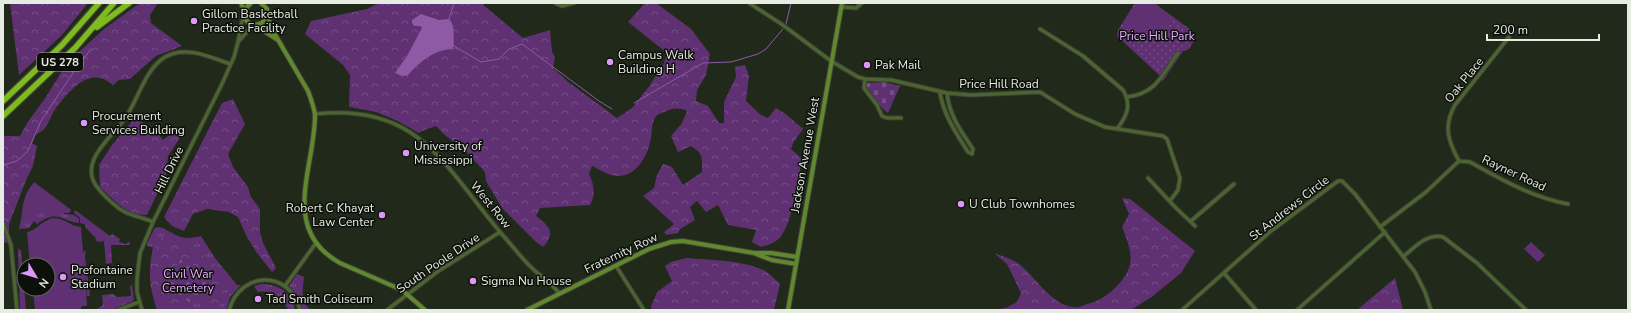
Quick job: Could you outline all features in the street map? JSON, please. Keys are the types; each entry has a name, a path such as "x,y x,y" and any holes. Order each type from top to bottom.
{"highway":[{"path":"82,24 95,3"},
{"name":"US 278","path":"3,101 62,45 82,24 98,3"},
{"name":"US 278","path":"3,116 75,48 114,3"},
{"path":"75,48 101,24 129,3"}],"street":[{"path":"241,3 245,21 278,41 283,46 313,103 315,114 304,195 304,208 306,221 316,243 331,258 408,294 425,310"},
{"path":"243,12 251,3"},
{"path":"261,3 267,8"},
{"path":"269,3 267,15 270,26 278,41"},
{"path":"555,3 562,6 574,3"},
{"name":"Price Hill Road","path":"749,3 780,23 832,61 865,80 891,80 940,92 971,95 989,93 1040,92 1082,117 1105,127 1163,136 1166,139 1180,178 1178,190 1170,201"},
{"path":"841,5 856,8 862,3"},
{"name":"Jackson Avenue West","path":"788,310 841,5"},
{"name":"Hill Drive","path":"142,310 139,302 136,279 140,252 153,222 234,57 243,12"},
{"path":"254,26 263,22 267,15"},
{"name":"Hill Drive","path":"238,42 254,26"},
{"path":"1040,29 1089,61 1123,90 1129,105 1128,112 1117,129"},
{"name":"Oak Place","path":"1459,161 1449,140 1447,129 1450,113 1509,37"},
{"path":"153,222 127,213 109,200 100,190 93,180 90,168 95,157 125,119 155,66 166,57 176,53 187,52 199,54 230,64"},
{"path":"1127,97 1144,93 1157,84 1178,53"},
{"path":"865,80 864,88 877,105 882,116 888,118 901,118"},
{"path":"940,92 942,105 952,127 968,152 972,154 973,148 954,119 950,110 947,93"},
{"name":"West Row","path":"315,114 337,112 357,113 382,118 417,136 435,152 531,268 560,294"},
{"path":"1380,227 1426,192 1459,161"},
{"name":"Rayner Road","path":"1459,161 1470,162 1531,192 1557,202 1568,204"},
{"path":"1148,178 1195,226"},
{"name":"St Andrews Circle","path":"1182,310 1271,231 1338,181 1342,181 1347,184 1404,256 1426,292 1431,310"},
{"path":"1191,221 1234,184"},
{"path":"3,223 11,245 17,310"},
{"name":"South Poole Drive","path":"387,310 437,272 500,232"},
{"path":"1297,310 1385,232"},
{"path":"1404,256 1428,237 1443,237 1477,263 1526,310"},
{"name":"Fraternity Row","path":"527,310 648,249 671,242 683,241 754,253 771,253 797,257"},
{"path":"285,286 316,243"},
{"name":"Fraternity Row","path":"754,253 772,260 796,264"},
{"path":"616,266 644,310"},
{"path":"1224,273 1256,310"},
{"path":"229,310 231,301 237,292 250,282 266,280 285,286 294,295 300,310"},
{"path":"118,310 139,302"}],"green space":[{"path":"10,3 88,3 62,35 19,75"},
{"path":"140,3 158,3 150,15 151,23 182,46 156,56 130,79 119,80 113,85 106,80 99,78 86,80 74,88 62,100 54,111 47,125 43,130 35,135 32,143 37,146 33,166 9,224 9,243 3,242 3,136 20,136 67,63 104,29"},
{"path":"379,3 481,3 523,38 550,30 552,52 555,57 553,68 567,81 617,118 632,108 648,88 664,63 667,53 628,22 645,3 656,3 691,29 710,54 706,75 697,90 696,101 708,106 719,123 724,123 724,102 736,77 735,67 745,65 749,76 746,101 761,115 768,118 776,108 787,115 803,129 793,143 791,149 802,159 794,203 782,235 771,244 761,247 752,242 756,230 728,225 718,205 706,212 697,201 690,207 695,220 680,229 678,233 666,235 664,232 674,224 643,196 654,188 657,175 663,164 672,167 683,185 702,172 702,160 698,151 691,146 678,152 671,136 682,123 687,111 676,109 657,115 653,121 649,148 640,165 630,173 615,176 592,166 589,174 594,193 590,205 540,208 536,216 545,223 550,230 547,242 543,247 536,242 502,208 486,181 485,172 464,149 446,136 436,126 419,133 398,121 376,112 349,107 350,75 343,65 305,34 311,21 367,9"},
{"name":"Price Hill Park","path":"1135,3 1154,3 1191,30 1195,39 1189,49 1183,51 1163,81 1158,74 1117,36 1118,30"},
{"path":"1137,3 1152,3 1172,16 1161,27 1150,32 1131,29 1123,25"},
{"path":"884,82 900,86 888,113 881,107 865,86 866,83"},
{"path":"233,99 245,124 228,154 233,167 248,187 251,197 260,209 260,232 263,243 276,268 272,272 247,237 238,217 229,212 207,209 193,214 184,231 172,226 164,217 222,103"},
{"path":"135,118 154,129 163,140 175,131 181,136 168,156 166,175 147,215 132,214 119,205 100,187 99,165 112,145"},
{"path":"34,182 71,211 69,213 22,213 25,196"},
{"path":"1122,198 1130,199 1195,251 1181,273 1153,296 1131,310 988,310 1006,308 1017,302 1021,293 1007,264 994,253 1019,264 1043,289 1057,301 1065,305 1075,307 1082,306 1104,297 1112,291 1124,278 1130,264 1130,250 1122,227 1129,214"},
{"path":"75,210 110,236 112,234 120,239 119,242 126,244 129,241 130,245 111,245 112,263 106,264 104,241 97,242 95,237 85,227 85,224 80,223 80,218 74,213"},
{"path":"22,213 64,213 74,215 79,219 79,223 59,217 50,217 37,224 34,221 29,228 19,229"},
{"path":"58,218 74,226 81,227 83,252 86,250 85,256 90,296 87,296 84,255 87,306 82,306 80,310 35,310 34,297 56,297 56,257 29,257 27,232 33,230 49,219"},
{"path":"157,227 183,238 201,236 215,258 237,285 241,285 230,297 226,310 157,310 152,294 150,279 150,264 153,247 147,246 147,244 154,229"},
{"path":"158,237 193,248 215,264 222,280 230,288 217,310 200,295 212,279 164,283 193,305 185,310 166,310 154,294 152,281"},
{"path":"1531,242 1545,255 1538,262 1524,249"},
{"path":"18,249 21,250 22,257 18,257"},
{"name":"Civil War Cemetery","path":"183,257 212,279 193,305 164,283"},
{"path":"686,258 736,262 765,271 780,284 774,310 652,310 651,307 657,292 672,281 665,266 671,262"},
{"path":"297,274 304,277 303,299 307,307 311,310 302,310 299,299 289,286"},
{"path":"1395,278 1403,310 1357,310"},
{"path":"261,284 278,287 283,290 291,298 295,310 288,309 283,301 272,293 263,291 258,292 254,286"},
{"path":"132,285 133,301 112,310 95,310 103,305 102,295 113,294 117,297 131,296 130,286"},
{"path":"20,297 25,297 26,310 20,310"}],"shaded area":[{"path":"421,14 439,20 449,19 453,25 454,46 452,49 433,54 417,65 408,75 402,76 395,73 407,56 422,28 420,26 414,26 412,23 412,20"}],"waterway":[{"path":"449,19 454,3"},
{"path":"786,24 791,3"},
{"path":"634,103 703,63 731,62 758,54 766,49 783,29"},
{"path":"454,46 481,62 499,59 509,49 522,44 612,109"},
{"path":"3,165 17,161 28,151 41,121 91,49"}],"place":[{"name":"Gillom Basketball Practice Facility","path":"194,21"},
{"name":"Campus Walk Building H","path":"610,62"},
{"name":"Pak Mail","path":"867,65"},
{"name":"Procurement Services Building","path":"84,123"},
{"name":"University of Mississippi","path":"406,153"},
{"name":"U Club Townhomes","path":"961,204"},
{"name":"Robert C Khayat Law Center","path":"382,215"},
{"name":"Prefontaine Stadium","path":"63,277"},
{"name":"Sigma Nu House","path":"473,281"},
{"name":"Tad Smith Coliseum","path":"258,299"}]}
